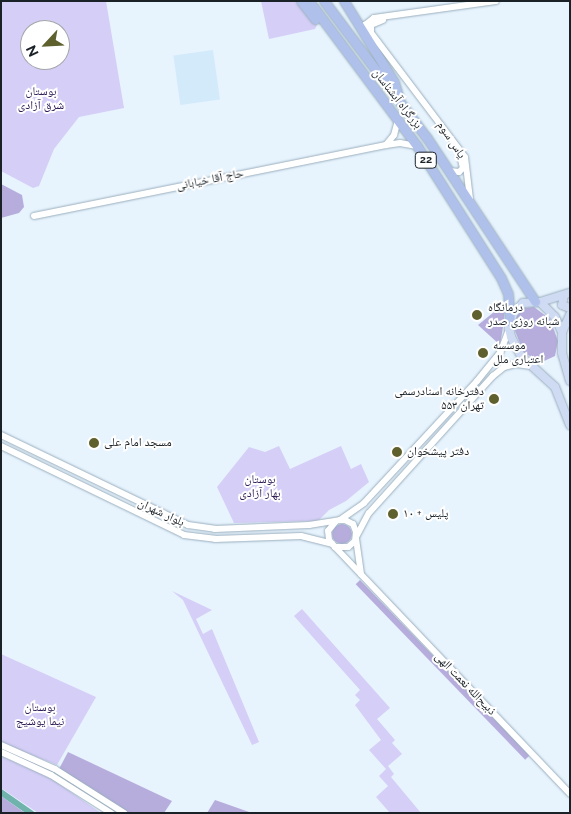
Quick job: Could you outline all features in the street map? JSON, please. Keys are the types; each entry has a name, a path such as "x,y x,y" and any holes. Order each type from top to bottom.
{"highway":[{"path":"301,1 355,65"},
{"name":"بزرگراه آبشناسان","path":"309,1 417,146 506,286 510,325"},
{"path":"344,1 394,82 403,108"},
{"name":"بزرگراه آبشناسان","path":"325,2 470,199 517,279 538,302"},
{"path":"506,286 515,287 517,279"}],"main road":[{"path":"567,294 517,308 510,325 517,350 531,366 555,387 570,425"},
{"path":"567,294 562,305 570,308"},
{"path":"538,302 555,317 562,332 562,353 570,381"},
{"path":"562,332 570,315"}],"street":[{"name":"یاس سوم","path":"470,199 465,157 372,38 365,25 367,20 496,1"},
{"name":"یاس سوم","path":"430,112 462,160 463,168 459,172 450,171"},
{"path":"386,145 394,135 398,120"},
{"name":"حاج آقا خیابانی","path":"34,216 386,145 400,143 417,146"},
{"name":"بلوار شهران","path":"1,435 172,519 201,529 309,525 338,520 364,503 477,381 500,353 510,325"},
{"path":"362,574 356,537 352,524 338,520 328,531 333,545 348,547 356,537 369,513 493,376 504,367 531,366"},
{"name":"بلوار شهران","path":"1,446 184,535 215,539 301,536 333,545"},
{"name":"ذبیح‌الله نعمت الهی","path":"333,545 570,794"},
{"path":"1,745 55,769 124,813"},
{"path":"1,752 51,775 111,813"}],"shaded area":[{"path":"213,50 220,100 180,105 173,56"},
{"path":"1,184 22,195 24,207 19,213 1,218"},
{"path":"505,303 504,321 500,345 478,325"},
{"path":"534,307 550,319 558,341 555,356 542,362 524,353 515,331 517,314 524,308"},
{"path":"342,524 349,527 352,534 349,541 342,544 335,541 332,534 335,527"},
{"path":"360,580 529,756 525,760 356,584"},
{"path":"68,752 172,801 164,813 129,813 59,769"},
{"path":"1,796 25,813 1,813"},
{"path":"215,800 252,813 207,813"}],"green space":[{"name":"بوستان شرق آزادی","path":"1,1 106,1 124,108 79,117 54,149 39,186 33,188 1,171"},
{"path":"261,1 300,1 317,25 315,29 269,39"},
{"name":"بوستان بهار آزادی","path":"279,446 290,469 341,446 351,469 361,464 369,482 346,501 329,510 318,521 234,523 217,487 249,447 265,452"},
{"path":"172,591 212,610 196,619 203,634 212,629 259,742 252,745 183,600"},
{"path":"302,609 390,708 377,719 395,740 392,743 402,754 388,766 394,774 391,777 421,813 390,813 376,797 388,786 379,776 386,769 369,750 381,740 355,705 360,700 355,695 360,690 294,616"},
{"name":"بوستان نیما یوشیج","path":"1,654 96,697 57,765 1,743"},
{"path":"1,756 52,779 101,813 38,813 1,788"}],"waterway":[{"path":"1,792 31,813"}],"place":[{"name":"درمانگاه شبانه روزی صدر","path":"477,315"},
{"name":"موسسه اعتباری ملل","path":"483,353"},
{"name":"دفترخانه اسنادرسمی ۵۵۳ تهران","path":"494,399"},
{"name":"مسجد امام علی","path":"94,443"},
{"name":"دفتر پیشخوان","path":"397,452"},
{"name":"پلیس + ۱۰","path":"393,514"}]}
